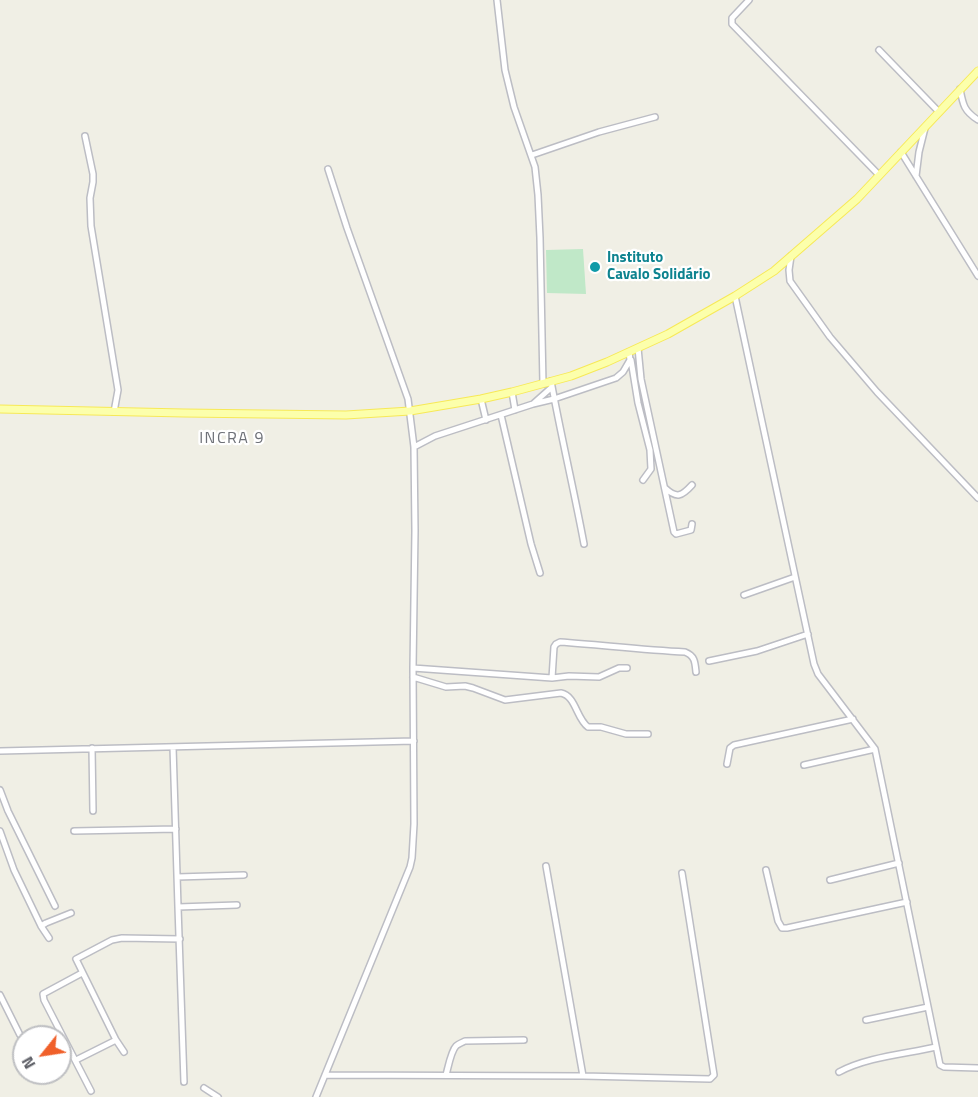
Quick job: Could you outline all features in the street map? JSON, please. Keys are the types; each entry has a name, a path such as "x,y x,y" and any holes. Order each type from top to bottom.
{"main road":[{"path":"0,409 346,415 410,411 552,384 630,356 638,348 668,334 774,271 857,199 978,71"}],"street":[{"path":"497,0 505,70 514,107 535,167 538,195 543,384"},
{"path":"749,0 732,18 732,24 879,175"},
{"path":"879,50 939,112"},
{"path":"960,89 963,105 969,114 978,120"},
{"path":"532,155 599,132 655,117"},
{"path":"916,176 926,126"},
{"path":"85,136 93,174 90,198 92,236 118,390 114,412"},
{"path":"901,152 978,276"},
{"path":"316,1097 410,867 414,824 415,531 414,447 410,411 408,399 328,168"},
{"path":"791,256 790,281 830,337 877,392 978,498"},
{"path":"735,296 816,670 875,749 941,1066 978,1068"},
{"path":"638,348 641,379 674,532 676,534 691,530 692,524"},
{"path":"414,447 435,436 616,378 623,372 630,356"},
{"path":"630,356 638,403 650,450 651,469 643,480"},
{"path":"552,384 584,544"},
{"path":"533,404 552,384"},
{"path":"512,392 515,410"},
{"path":"481,399 486,420"},
{"path":"501,415 540,573"},
{"path":"664,487 672,494 679,495 686,492 692,485"},
{"path":"744,595 795,577"},
{"path":"709,662 757,651 807,634"},
{"path":"552,678 554,647 560,642 685,652 691,654 695,660 696,672"},
{"path":"413,668 552,678 603,677 619,668 627,668"},
{"path":"413,677 446,687 465,686 505,700 567,694 582,722 588,727 601,727 626,734 648,734"},
{"path":"727,764 730,748 734,745 853,718"},
{"path":"0,751 414,741"},
{"path":"173,747 184,1082"},
{"path":"92,748 93,811"},
{"path":"804,765 875,749"},
{"path":"0,790 55,906"},
{"path":"74,831 176,829"},
{"path":"0,831 14,870 49,938"},
{"path":"830,880 899,863"},
{"path":"546,866 583,1076"},
{"path":"766,870 778,921 782,928 907,902"},
{"path":"325,1075 583,1076 707,1080 713,1077 682,873"},
{"path":"177,877 244,875"},
{"path":"178,907 237,905"},
{"path":"42,926 71,913"},
{"path":"124,1052 76,962 78,958 112,940 122,938 180,939"},
{"path":"82,973 43,994 91,1090"},
{"path":"0,994 15,1025"},
{"path":"866,1020 928,1007"},
{"path":"76,1060 116,1040"},
{"path":"446,1075 453,1051 456,1046 465,1041 524,1040"},
{"path":"839,1072 850,1066 936,1047"},
{"path":"204,1088 218,1097"}],"green space":[{"path":"583,249 586,294 547,293 546,250"}],"place":[{"name":"Instituto Cavalo Solidário","path":"595,267"}],"district":[{"name":"INCRA 9","path":"232,439"}]}
